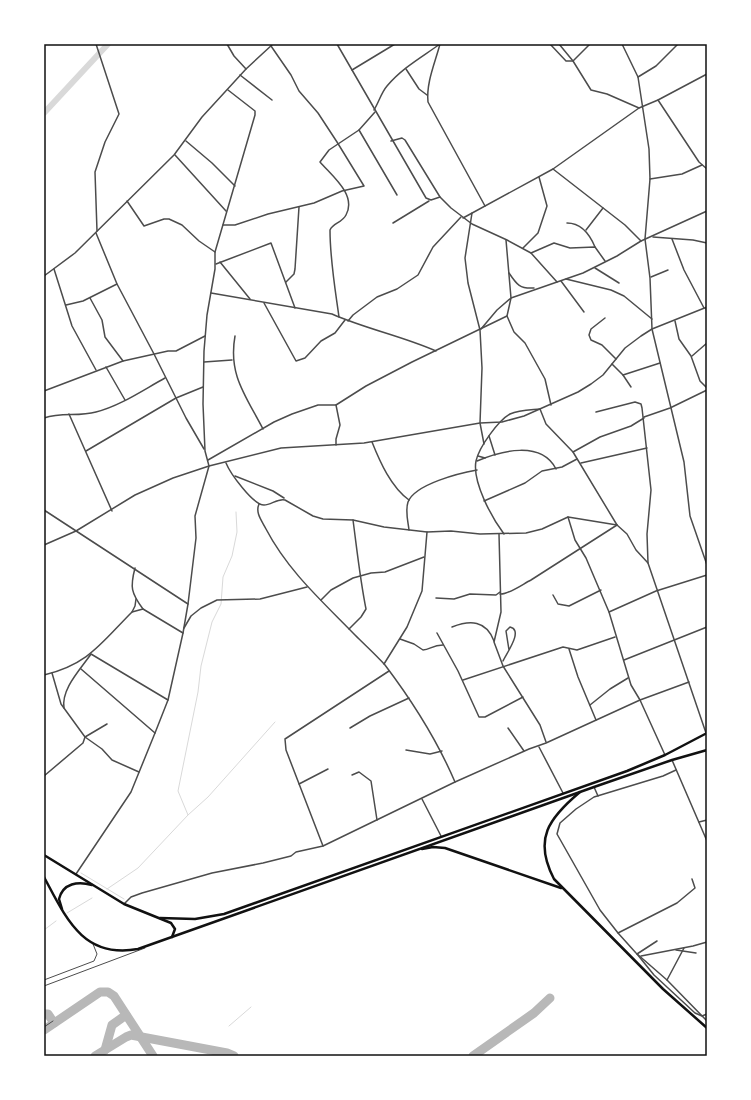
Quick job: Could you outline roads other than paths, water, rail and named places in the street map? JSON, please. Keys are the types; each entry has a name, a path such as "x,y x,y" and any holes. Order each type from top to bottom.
{"main road":[{"path":"160,918 195,919 217,916 627,771 666,755 707,734"},
{"path":"44,877 65,916 77,932 92,944 104,949 121,951 147,947 594,787 672,760 707,750"},
{"path":"581,792 556,814 551,821 545,839 545,852 548,866 554,879 561,888 663,989 707,1028"},
{"path":"405,854 427,848 445,848 561,888"},
{"path":"44,855 124,904 171,923 175,929 175,934 170,939"},
{"path":"65,916 59,899 63,890 75,883 95,886"}],"street":[{"path":"76,874 131,792 168,700 188,604 196,538 195,516 209,466 205,451 117,284 96,232 95,172 105,142 119,114 96,44"},
{"path":"227,44 234,56 246,69"},
{"path":"337,44 391,141 426,198 431,200"},
{"path":"352,70 394,44"},
{"path":"338,317 334,273 330,257 330,230 346,216 349,207 348,196 320,162 330,150 359,130 374,111 387,86 413,61 419,60 440,44"},
{"path":"440,44 427,94 428,102 485,206"},
{"path":"550,44 564,60 573,61"},
{"path":"559,44 573,61 591,90 607,94 639,108"},
{"path":"573,61 590,44"},
{"path":"622,44 638,77 649,149 650,179 645,239 650,278 652,329 684,462 690,516 707,565"},
{"path":"638,77 656,66 678,44"},
{"path":"44,276 75,253 174,155 186,141 202,117 246,69 272,45 299,91 314,108 339,144 364,186 344,190 322,200 268,214 235,225 223,225"},
{"path":"406,68 418,89 427,94"},
{"path":"264,302 296,361 305,358 321,341 335,333 352,315 377,297 397,289 418,275 433,247 462,218 553,169 639,108 658,100 707,74"},
{"path":"240,76 272,100"},
{"path":"205,451 205,336 215,264 215,252 217,240 235,186 255,111 228,90"},
{"path":"658,100 702,165 707,169"},
{"path":"359,130 397,195"},
{"path":"391,141 402,138 405,140 440,197 462,218 531,253 557,282"},
{"path":"186,141 212,163 235,186"},
{"path":"174,155 226,211"},
{"path":"650,179 682,174 702,165"},
{"path":"553,169 625,225 641,241"},
{"path":"523,248 538,233 547,206 538,177"},
{"path":"393,224 431,200 440,197"},
{"path":"127,201 144,226 164,218 168,219 182,226 199,242 215,252"},
{"path":"285,282 294,274 295,269 299,207"},
{"path":"586,231 603,208"},
{"path":"480,330 497,310 511,298 536,288 566,280 605,262 645,239 653,237 707,211"},
{"path":"472,213 472,224 465,258 468,283 480,330 482,368 480,423 484,444"},
{"path":"567,223 576,224 586,231 605,262"},
{"path":"653,237 693,240 707,243"},
{"path":"505,239 511,298 508,316 514,332 524,343 545,379 551,405"},
{"path":"672,239 684,270 707,312"},
{"path":"215,264 271,243 294,308"},
{"path":"531,253 554,243 570,248 595,247"},
{"path":"220,262 250,299"},
{"path":"594,267 619,283"},
{"path":"54,269 72,326 96,371"},
{"path":"650,278 668,270"},
{"path":"509,273 515,282 524,289 536,288"},
{"path":"566,280 611,290 628,298 652,319"},
{"path":"562,281 584,312"},
{"path":"66,305 90,298 117,284"},
{"path":"211,293 294,308 326,312 347,321 406,339 436,351"},
{"path":"90,298 102,320 105,337 123,361"},
{"path":"44,545 76,531 112,511 136,495 173,478 209,466 226,463 281,448 372,442 480,423 502,422 540,409 551,405 591,384 603,375 625,348 652,329 706,308"},
{"path":"208,460 263,429 302,411 318,405 336,405 373,383 508,316"},
{"path":"605,318 591,329 589,335 591,340 602,345 616,359"},
{"path":"573,452 600,437 631,426 644,417 670,408 707,389 698,377 691,356 679,339 675,321"},
{"path":"44,391 123,361 176,351 205,336"},
{"path":"234,336 232,360 234,372 242,392 263,429"},
{"path":"691,356 707,343"},
{"path":"204,362 232,360"},
{"path":"624,375 660,363"},
{"path":"612,364 624,375 632,387"},
{"path":"106,367 125,400"},
{"path":"44,418 56,414 95,413 125,400 166,378"},
{"path":"86,451 176,398 204,387"},
{"path":"596,412 635,402 641,404 644,417 651,490 647,534 648,563 656,591 707,734"},
{"path":"336,405 340,425 336,438 336,445"},
{"path":"504,534 484,501 476,461 489,436 509,415 519,411 540,409"},
{"path":"540,409 549,428 573,452 617,525 627,534 636,550 648,563"},
{"path":"69,414 112,511"},
{"path":"489,436 495,455"},
{"path":"372,442 383,466 397,489 409,500"},
{"path":"580,463 647,448"},
{"path":"476,461 495,455 525,450 546,456 556,468"},
{"path":"478,456 485,458"},
{"path":"484,501 525,483 542,471 556,468 577,459"},
{"path":"226,463 249,495 259,503 266,504 285,500"},
{"path":"409,530 407,507 409,500 420,490 432,483 454,474 477,470"},
{"path":"234,476 273,491 285,500 313,516 331,520 353,520 384,527 427,532 451,531 480,534 504,534 536,531 568,517 617,525"},
{"path":"259,503 257,510 269,535 307,587 384,664 409,698 442,751 455,782"},
{"path":"44,510 136,568 188,604"},
{"path":"568,517 575,540 601,590 624,660 628,678 666,755"},
{"path":"349,629 361,617 366,609 359,575 353,520"},
{"path":"436,598 454,599 470,594 496,595 510,592 581,549 617,525"},
{"path":"384,664 407,627 422,591 427,532"},
{"path":"494,642 501,612 499,534"},
{"path":"321,601 331,590 359,575 385,572 424,557"},
{"path":"136,568 131,584 136,599 144,609 183,632"},
{"path":"609,612 656,591 707,575"},
{"path":"183,629 200,608 217,600 225,598 253,600 307,587"},
{"path":"553,595 558,604 569,606 601,590"},
{"path":"64,708 62,700 66,691 91,654 132,612 136,599"},
{"path":"132,612 144,609"},
{"path":"452,628 463,622 477,624 490,630 503,666 540,725 546,743"},
{"path":"502,662 509,650 516,636 516,630 510,627 506,631 509,650"},
{"path":"624,660 707,627"},
{"path":"437,633 463,680 477,714 481,718 523,697"},
{"path":"463,680 563,647 577,650 616,637"},
{"path":"400,639 414,644 423,650 428,650 433,646 444,646"},
{"path":"569,649 578,677 596,720"},
{"path":"44,674 52,673 77,663 91,654"},
{"path":"91,654 168,700"},
{"path":"81,669 154,733"},
{"path":"323,846 286,750 285,739 389,671"},
{"path":"52,673 59,700 85,737 102,749 112,760 139,772"},
{"path":"590,705 610,689 628,678"},
{"path":"124,904 131,897 142,893 212,873 263,863 291,856 296,852 323,846 455,782 524,751 539,747 640,700 689,682"},
{"path":"350,728 370,716 409,698"},
{"path":"44,776 83,742 85,737 107,724"},
{"path":"508,728 524,751"},
{"path":"539,747 563,793"},
{"path":"406,750 430,754 442,751"},
{"path":"672,760 707,841"},
{"path":"299,784 328,769"},
{"path":"676,770 663,776 598,796 582,804 565,818 557,827 557,834 600,910 618,933 637,953 654,975 695,1013 702,1016 707,1014"},
{"path":"352,775 359,772 371,781 377,820"},
{"path":"594,787 598,796"},
{"path":"422,799 441,836"},
{"path":"699,822 707,820"},
{"path":"703,833 707,836"},
{"path":"618,933 679,902 695,888 692,879"},
{"path":"637,953 658,941"},
{"path":"641,956 707,942"},
{"path":"667,980 684,948"},
{"path":"675,950 696,953"},
{"path":"637,953 667,980 707,1021"}],"lane":[{"path":"44,980 94,961 97,952 92,944"},
{"path":"44,986 147,947"},
{"path":"44,1027 53,1022"}],"waterway":[{"path":"44,113 108,44"},
{"path":"44,106 46,111"},
{"path":"107,889 138,868 188,815 178,791 198,692 201,666 212,622 221,604 223,577 232,556 237,532 236,512"},
{"path":"188,815 208,797 275,722"},
{"path":"81,873 124,899"},
{"path":"67,913 92,898"},
{"path":"44,930 56,921"},
{"path":"229,1026 251,1007"}]}
